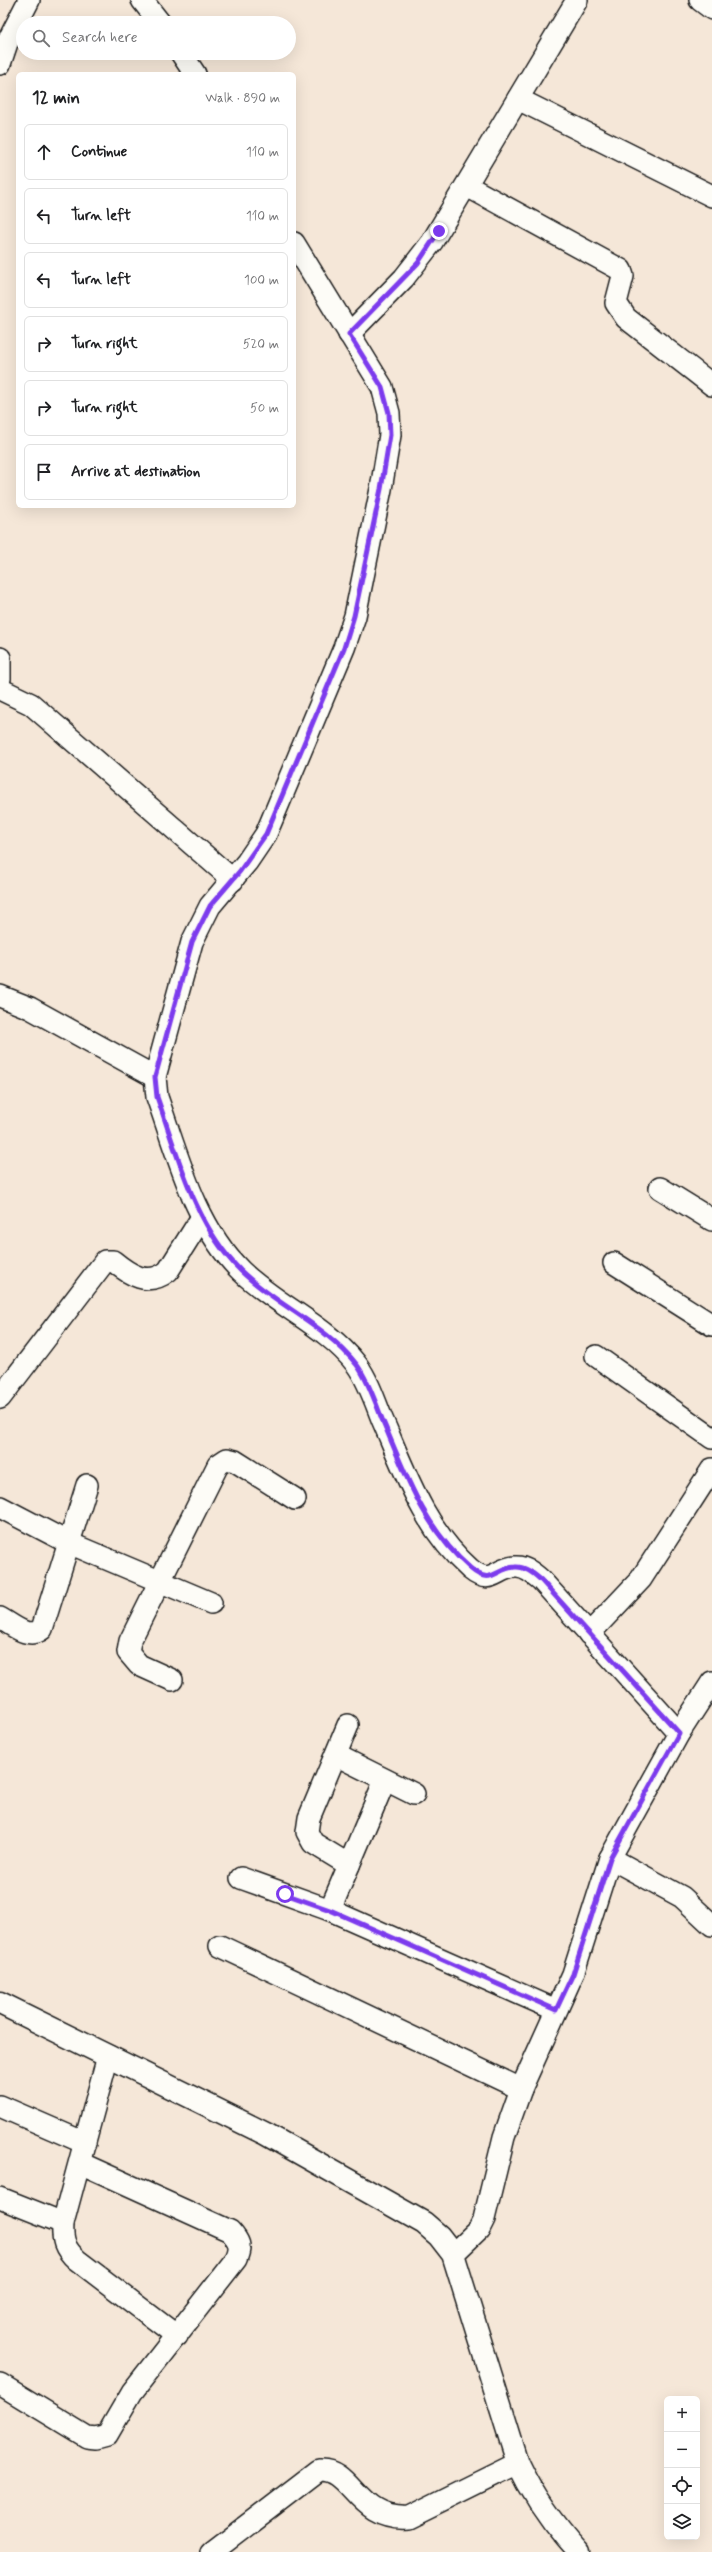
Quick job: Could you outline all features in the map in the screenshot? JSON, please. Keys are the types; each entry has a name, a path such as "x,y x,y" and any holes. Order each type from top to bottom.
{"main road":[{"path":"0,2003 272,2137 417,2219 439,2236 452,2254 518,2463 526,2479 558,2527 579,2552"}],"street":[{"path":"21,16 29,0"},
{"path":"142,0 155,16"},
{"path":"349,334 418,263 467,186 577,0"},
{"path":"700,0 712,9"},
{"path":"0,64 7,43 16,25"},
{"path":"186,60 194,72"},
{"path":"518,99 712,196"},
{"path":"467,186 621,270 623,276 616,303 626,318 712,385"},
{"path":"296,246 382,387 389,413 390,435 381,489 359,595 344,648 266,834 233,880 210,906 192,942 155,1077 157,1097 202,1217 217,1244 242,1272 337,1343 357,1366 428,1521 470,1568 482,1577 487,1577 516,1567 528,1570 541,1580 679,1733"},
{"path":"0,658 0,679"},
{"path":"0,689 31,704 233,880"},
{"path":"0,996 30,1008 155,1077"},
{"path":"660,1188 712,1220"},
{"path":"0,1398 105,1261 113,1261 134,1277 152,1279 162,1276 168,1271 202,1217"},
{"path":"614,1263 712,1325"},
{"path":"596,1356 712,1438"},
{"path":"172,1680 139,1665 128,1652 130,1641 211,1474 218,1465 227,1459 236,1461 295,1499"},
{"path":"589,1634 637,1584 712,1469"},
{"path":"0,1618 29,1634 37,1633 42,1629 87,1485"},
{"path":"0,1507 69,1543 160,1580 211,1603"},
{"path":"452,2254 479,2229 484,2219 504,2137 521,2089 573,1974 610,1858 679,1733 712,1682"},
{"path":"348,1725 309,1818 307,1832 313,1842 348,1865"},
{"path":"336,1755 414,1794"},
{"path":"330,1910 385,1780"},
{"path":"610,1858 682,1896 693,1904 712,1925"},
{"path":"241,1878 330,1910 556,2010"},
{"path":"220,1946 521,2089"},
{"path":"108,2056 63,2223 62,2240 67,2251 177,2336"},
{"path":"0,2106 82,2153 230,2231 238,2240 240,2250 236,2259 132,2392 107,2435 96,2438 87,2436 0,2384"},
{"path":"0,2198 63,2223"},
{"path":"212,2552 319,2470 329,2470 339,2476 368,2507 396,2518 409,2517 518,2463"}],"route":[{"path":"285,1894 330,1910 556,2010 573,1974 610,1858 679,1733 541,1580 528,1570 516,1567 507,1569 491,1577 482,1577 470,1568 428,1521 419,1504 371,1393 357,1366 337,1343 242,1272 217,1244 202,1217 157,1097 155,1077 192,942 210,906 219,894 233,880 266,834 344,648 354,616 381,489 390,435 389,413 382,387 349,334 418,263 439,231"}]}
